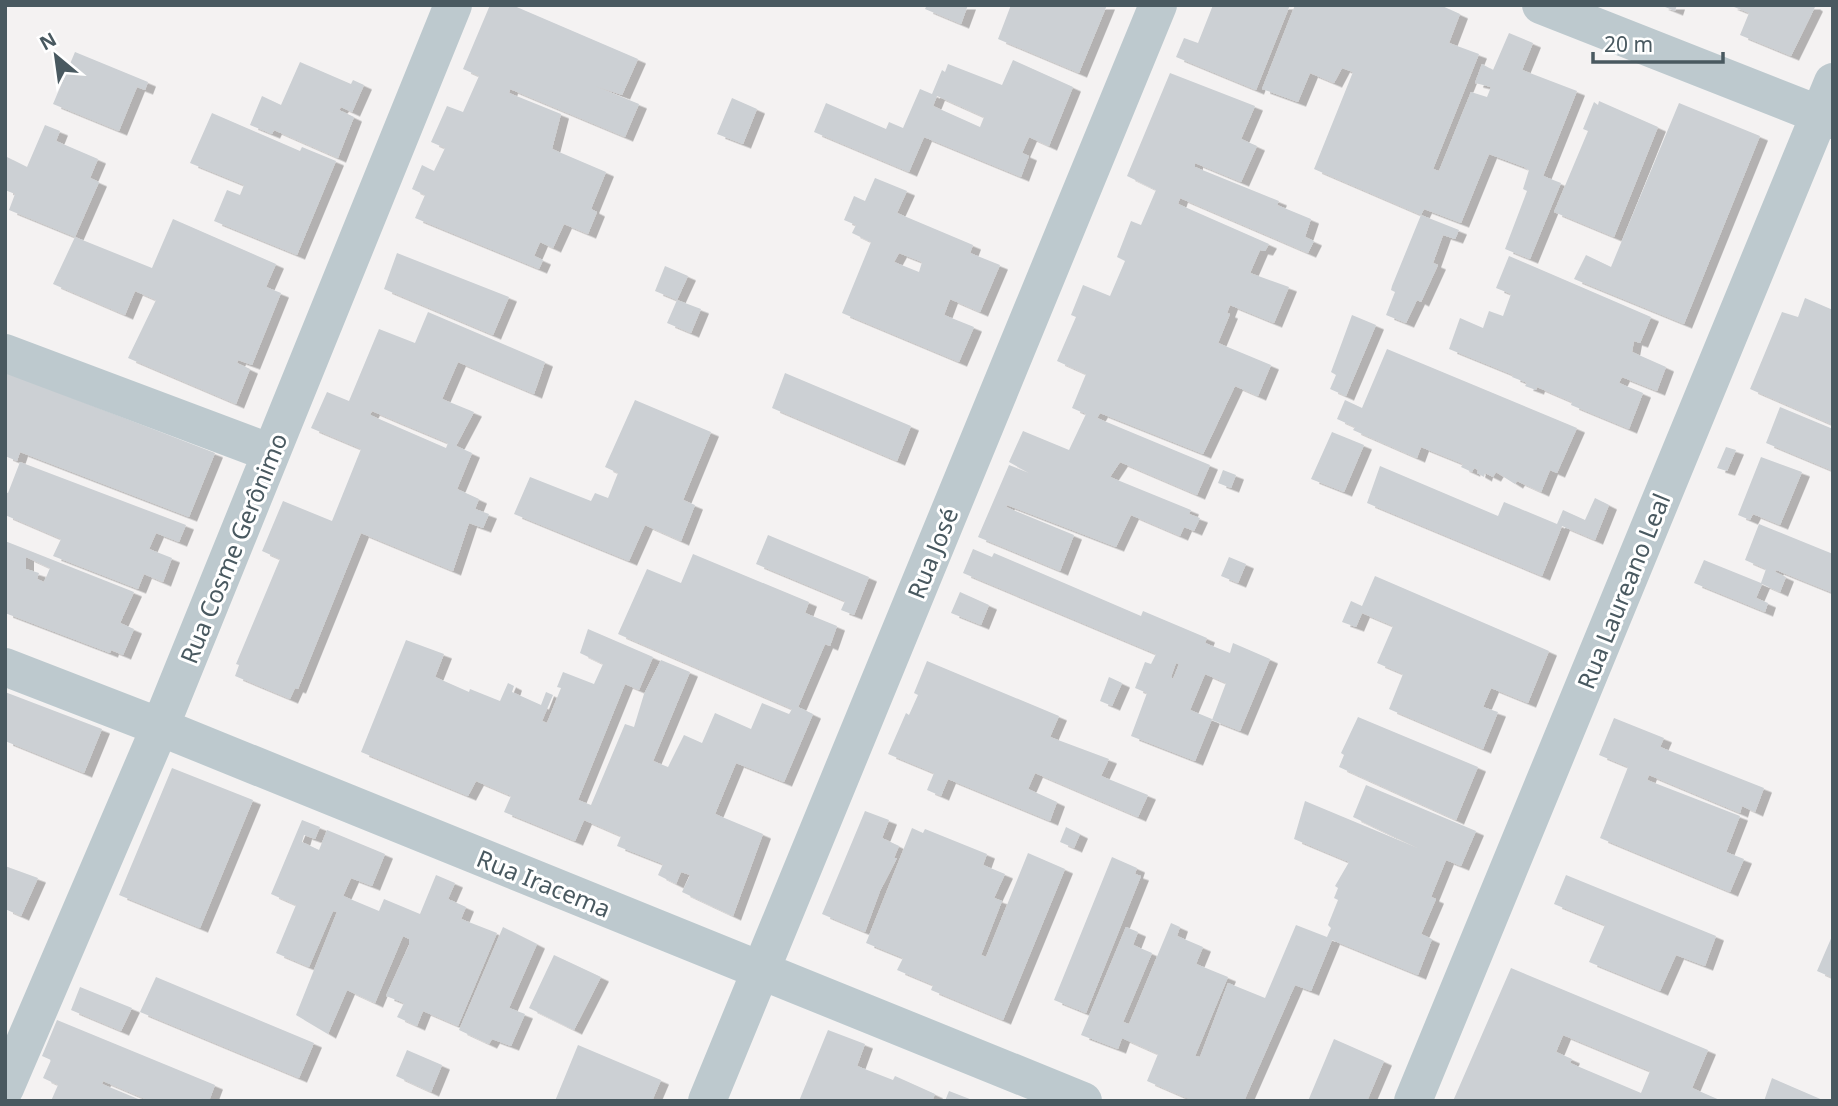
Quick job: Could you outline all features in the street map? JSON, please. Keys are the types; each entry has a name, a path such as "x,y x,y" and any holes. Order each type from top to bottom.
{"street":[{"name":"Rua Cosme Gerônimo","path":"5,1088 160,727 453,5"},
{"name":"Rua José","path":"707,1101 1158,5"},
{"path":"1541,5 1828,105"},
{"name":"Rua Laureano Leal","path":"1413,1101 1828,105"},
{"path":"5,353 271,453"},
{"name":"Rua Iracema","path":"5,667 160,727 1083,1101"}],"building":[{"path":"490,5 512,5 638,59 622,95 595,86 639,104 625,137 510,89 509,93 561,114 552,149 606,172 591,209 597,212 588,234 564,224 553,248 540,242 534,256 543,260 539,269 415,218 425,195 412,189 422,165 434,171 445,148 431,142 447,106 463,112 479,76 463,69"},
{"path":"927,5 968,5 961,24 925,9"},
{"path":"1011,5 1107,5 1079,73 998,39"},
{"path":"1213,5 1290,5 1256,90 1176,57 1184,38 1198,43"},
{"path":"1295,5 1440,5 1460,14 1449,43 1479,54 1433,169 1439,171 1471,92 1487,97 1491,87 1475,83 1482,64 1493,70 1509,33 1533,43 1522,70 1577,91 1543,176 1561,183 1530,259 1505,249 1527,191 1523,189 1529,170 1524,167 1489,154 1461,223 1424,209 1421,215 1314,169 1353,72 1342,68 1334,83 1310,73 1298,102 1262,89"},
{"path":"1660,5 1677,5 1675,11"},
{"path":"1729,5 1815,7 1791,56 1740,35 1749,13"},
{"path":"75,52 148,82 145,90 137,87 119,131 53,104"},
{"path":"1013,60 1073,87 1049,146 1029,137 1022,153 1029,156 1021,177 924,137 909,172 814,132 826,103 886,129 889,122 903,128 920,89 932,94 942,70 945,72 948,64 1002,85","holes":["937,96 984,117 980,127 933,106"]},
{"path":"300,62 351,84 353,80 364,85 352,112 341,107 339,110 354,117 338,158 274,130 272,134 250,125 262,96 281,105"},
{"path":"1170,73 1255,106 1241,139 1257,146 1241,182 1195,163 1195,167 1279,201 1277,205 1311,219 1305,237 1314,241 1308,253 1180,198 1178,204 1269,244 1265,251 1260,250 1250,273 1289,287 1274,323 1230,305 1227,313 1230,314 1218,343 1271,365 1258,396 1235,386 1203,454 1100,413 1097,418 1210,465 1197,495 1120,462 1110,477 1191,510 1189,514 1200,518 1194,531 1184,527 1180,536 1131,515 1116,547 1007,505 1006,507 1074,535 1060,571 978,537 1009,465 1029,473 1009,462 1023,431 1069,450 1086,414 1072,408 1086,374 1057,361 1076,317 1071,315 1083,285 1110,296 1125,261 1117,257 1131,221 1141,225 1156,190 1127,176"},
{"path":"732,98 757,109 743,144 717,134"},
{"path":"1599,101 1658,127 1614,237 1554,212 1588,131 1583,129 1594,102 1598,105"},
{"path":"1679,103 1760,136 1684,324 1574,279 1586,255 1611,267"},
{"path":"212,113 300,151 302,147 336,161 297,255 214,221 227,190 240,195 244,185 190,163"},
{"path":"45,125 60,131 56,141 98,159 90,178 99,182 75,237 9,210 15,194 5,190 5,156 27,167"},
{"path":"875,178 907,191 897,213 973,245 970,253 1000,265 980,312 950,299 944,315 974,327 959,362 842,313 871,242 852,233 856,225 844,220 854,196 865,201","holes":["899,253 922,262 919,272 894,262"]},
{"path":"1421,215 1459,230 1455,239 1443,235 1433,263 1438,265 1421,302 1417,300 1406,323 1386,315 1395,292 1391,290 1392,286"},
{"path":"173,219 276,264 266,287 281,293 252,365 238,360 237,363 250,369 236,404 128,358 156,300 135,291 125,315 53,284 75,237 152,268"},
{"path":"397,253 509,297 493,335 384,289"},
{"path":"1509,256 1651,317 1640,343 1634,341 1632,352 1666,367 1657,391 1622,377 1619,383 1643,393 1629,429 1571,405 1572,402 1537,387 1536,390 1525,386 1527,383 1512,377 1513,375 1449,349 1460,318 1483,328 1489,311 1503,316 1511,294 1496,288"},
{"path":"665,266 688,276 677,300 655,291"},
{"path":"1805,298 1833,310 1833,425 1750,389 1782,312 1798,317"},
{"path":"677,300 701,309 691,333 667,323"},
{"path":"428,312 545,362 534,394 458,362 442,399 474,412 456,446 472,453 457,489 479,499 475,509 489,514 483,528 469,523 453,571 361,533 298,689 295,688 290,699 235,676 239,665 236,664 280,559 262,551 283,501 332,521 361,449 311,428 327,392 349,401 379,329 415,343","holes":["372,411 448,443 446,448 370,415"]},
{"path":"1352,315 1376,325 1346,396 1330,389 1336,375 1331,372"},
{"path":"1387,349 1577,428 1557,473 1550,470 1541,492 1517,481 1515,484 1496,472 1493,477 1485,473 1484,477 1474,468 1472,472 1461,467 1463,464 1421,447 1417,458 1353,430 1355,427 1337,419 1345,400 1362,408"},
{"path":"5,372 215,453 189,517 20,452 17,461 5,456"},
{"path":"785,373 911,426 897,461 772,408"},
{"path":"635,400 711,432 683,500 695,505 681,541 645,525 629,561 514,514 530,477 591,501 595,493 608,498 618,473 605,467"},
{"path":"1780,407 1833,429 1833,471 1766,443"},
{"path":"1332,432 1364,445 1344,492 1311,479"},
{"path":"1726,447 1736,450 1727,471 1717,468"},
{"path":"1761,457 1802,472 1780,525 1753,514 1750,520 1738,515"},
{"path":"20,462 186,525 179,542 156,533 149,549 172,558 163,582 144,574 138,589 53,556 61,539 5,515 5,492 8,493"},
{"path":"1380,466 1498,516 1504,502 1557,524 1563,510 1585,520 1595,498 1609,505 1595,540 1562,526 1542,576 1367,503"},
{"path":"1223,470 1236,475 1231,488 1218,483"},
{"path":"1759,524 1833,554 1833,593 1776,570 1775,572 1786,577 1780,592 1762,584 1756,598 1768,603 1765,612 1694,583 1704,560 1761,583 1766,569 1745,560"},
{"path":"768,535 869,577 854,615 841,610 845,601 756,564"},
{"path":"5,541 134,592 120,623 134,629 123,655 111,650 110,653 5,613","holes":["26,557 50,568 44,582 37,579 39,573 26,569"]},
{"path":"973,549 992,557 994,553 1141,616 1143,611 1207,638 1205,643 1230,653 1233,643 1270,659 1240,731 1212,720 1226,683 1205,674 1190,710 1212,719 1195,761 1131,736 1147,693 1135,688 1145,662 1151,664 1156,654 963,573","holes":["1176,663 1179,664 1173,679 1171,677"]},
{"path":"693,554 809,602 805,613 837,626 830,646 825,644 798,707 813,714 784,782 736,763 715,814 763,834 733,916 682,892 690,875 681,872 676,884 658,875 663,864 617,846 621,836 584,820 575,841 504,812 511,796 476,781 468,796 361,752 406,640 444,654 435,677 469,692 470,689 500,701 508,683 514,686 512,692 541,705 546,692 553,695 542,721 547,723 561,688 557,687 563,672 594,684 603,664 580,653 588,629 653,657 639,690 625,684 578,800 591,805 625,724 634,727 644,694 661,660 690,672 653,761 668,767 684,735 702,743 715,713 751,729 762,703 789,714 792,709 618,634 647,569 681,583"},
{"path":"1229,557 1246,564 1238,583 1221,576"},
{"path":"1375,576 1549,651 1528,703 1491,688 1483,707 1498,712 1483,749 1389,709 1403,674 1377,663 1393,626 1362,613 1356,627 1342,622 1351,601 1362,606"},
{"path":"960,592 989,605 981,625 951,613"},
{"path":"927,661 1059,716 1050,737 1109,759 1101,776 1148,795 1138,817 1035,773 1028,789 1057,802 1050,821 948,779 941,796 927,790 934,773 888,754 906,713 909,715 918,695 914,693"},
{"path":"1109,677 1122,683 1112,706 1100,701"},
{"path":"5,692 102,729 84,773 5,741"},
{"path":"1358,717 1478,767 1456,820 1339,767 1344,755 1341,753"},
{"path":"1614,718 1664,738 1660,747 1764,788 1755,812 1742,806 1740,813 1649,775 1647,780 1740,816 1726,852 1744,859 1730,892 1600,838 1628,767 1599,755"},
{"path":"172,768 253,800 200,928 119,895"},
{"path":"1366,785 1476,831 1461,866 1446,860 1431,897 1436,899 1421,934 1432,939 1418,975 1332,940 1311,991 1295,985 1244,1101 1195,1101 1184,1097 1147,1081 1158,1054 1122,1038 1118,1049 1081,1035 1126,927 1138,932 1133,945 1152,953 1123,1022 1129,1024 1171,923 1180,927 1177,936 1203,947 1196,964 1228,977 1195,1056 1200,1057 1228,983 1265,998 1296,925 1327,937 1331,928 1328,925 1338,900 1334,898 1338,888 1335,886 1349,862 1294,839 1305,801 1420,849 1353,817"},
{"path":"865,811 889,820 882,838 899,846 894,858 897,858 880,891 865,932 822,914"},
{"path":"302,820 320,827 315,839 304,835 302,842 319,850 327,830 385,854 372,886 351,878 343,896 379,911 384,899 420,914 436,875 455,883 448,899 466,907 461,919 497,933 458,1026 423,1011 417,1026 397,1017 404,1003 386,996 409,945 409,939 403,936 375,1003 347,990 328,1034 296,1015 337,912 333,911 309,967 276,953 296,905 271,894"},
{"path":"1066,827 1080,834 1074,848 1060,842"},
{"path":"912,828 923,833 925,829 987,854 983,865 1005,874 994,898 1002,901 981,955 986,957 1028,853 1065,869 1003,1020 931,990 933,985 897,970 903,958 866,943"},
{"path":"1112,857 1137,868 1135,874 1141,876 1086,1013 1054,1000"},
{"path":"5,866 38,878 21,916 5,909"},
{"path":"1566,875 1716,936 1705,966 1676,955 1660,991 1589,962 1605,925 1554,904"},
{"path":"503,927 537,944 509,1008 525,1014 511,1046 492,1039 489,1044 459,1030"},
{"path":"1833,934 1833,978 1817,971"},
{"path":"554,955 601,977 574,1030 529,1008"},
{"path":"1511,968 1708,1050 1692,1088 1722,1101 1453,1101","holes":["1563,1035 1650,1071 1641,1093 1570,1063 1572,1059 1556,1052"]},
{"path":"156,977 314,1043 299,1078 140,1012"},
{"path":"80,987 132,1008 121,1031 71,1010"},
{"path":"57,1020 215,1085 209,1101 150,1101 103,1081 102,1084 143,1101 51,1101 58,1085 43,1078 51,1060 42,1056"},
{"path":"828,1030 865,1044 857,1066 893,1080 895,1076 935,1094 932,1101 799,1101"},
{"path":"1334,1039 1384,1061 1367,1101 1308,1101"},
{"path":"578,1045 661,1080 652,1101 555,1101"},
{"path":"407,1050 442,1065 431,1092 396,1076"},
{"path":"1772,1078 1774,1079 1825,1101 1764,1101"},
{"path":"949,1091 975,1101 945,1101"}]}
